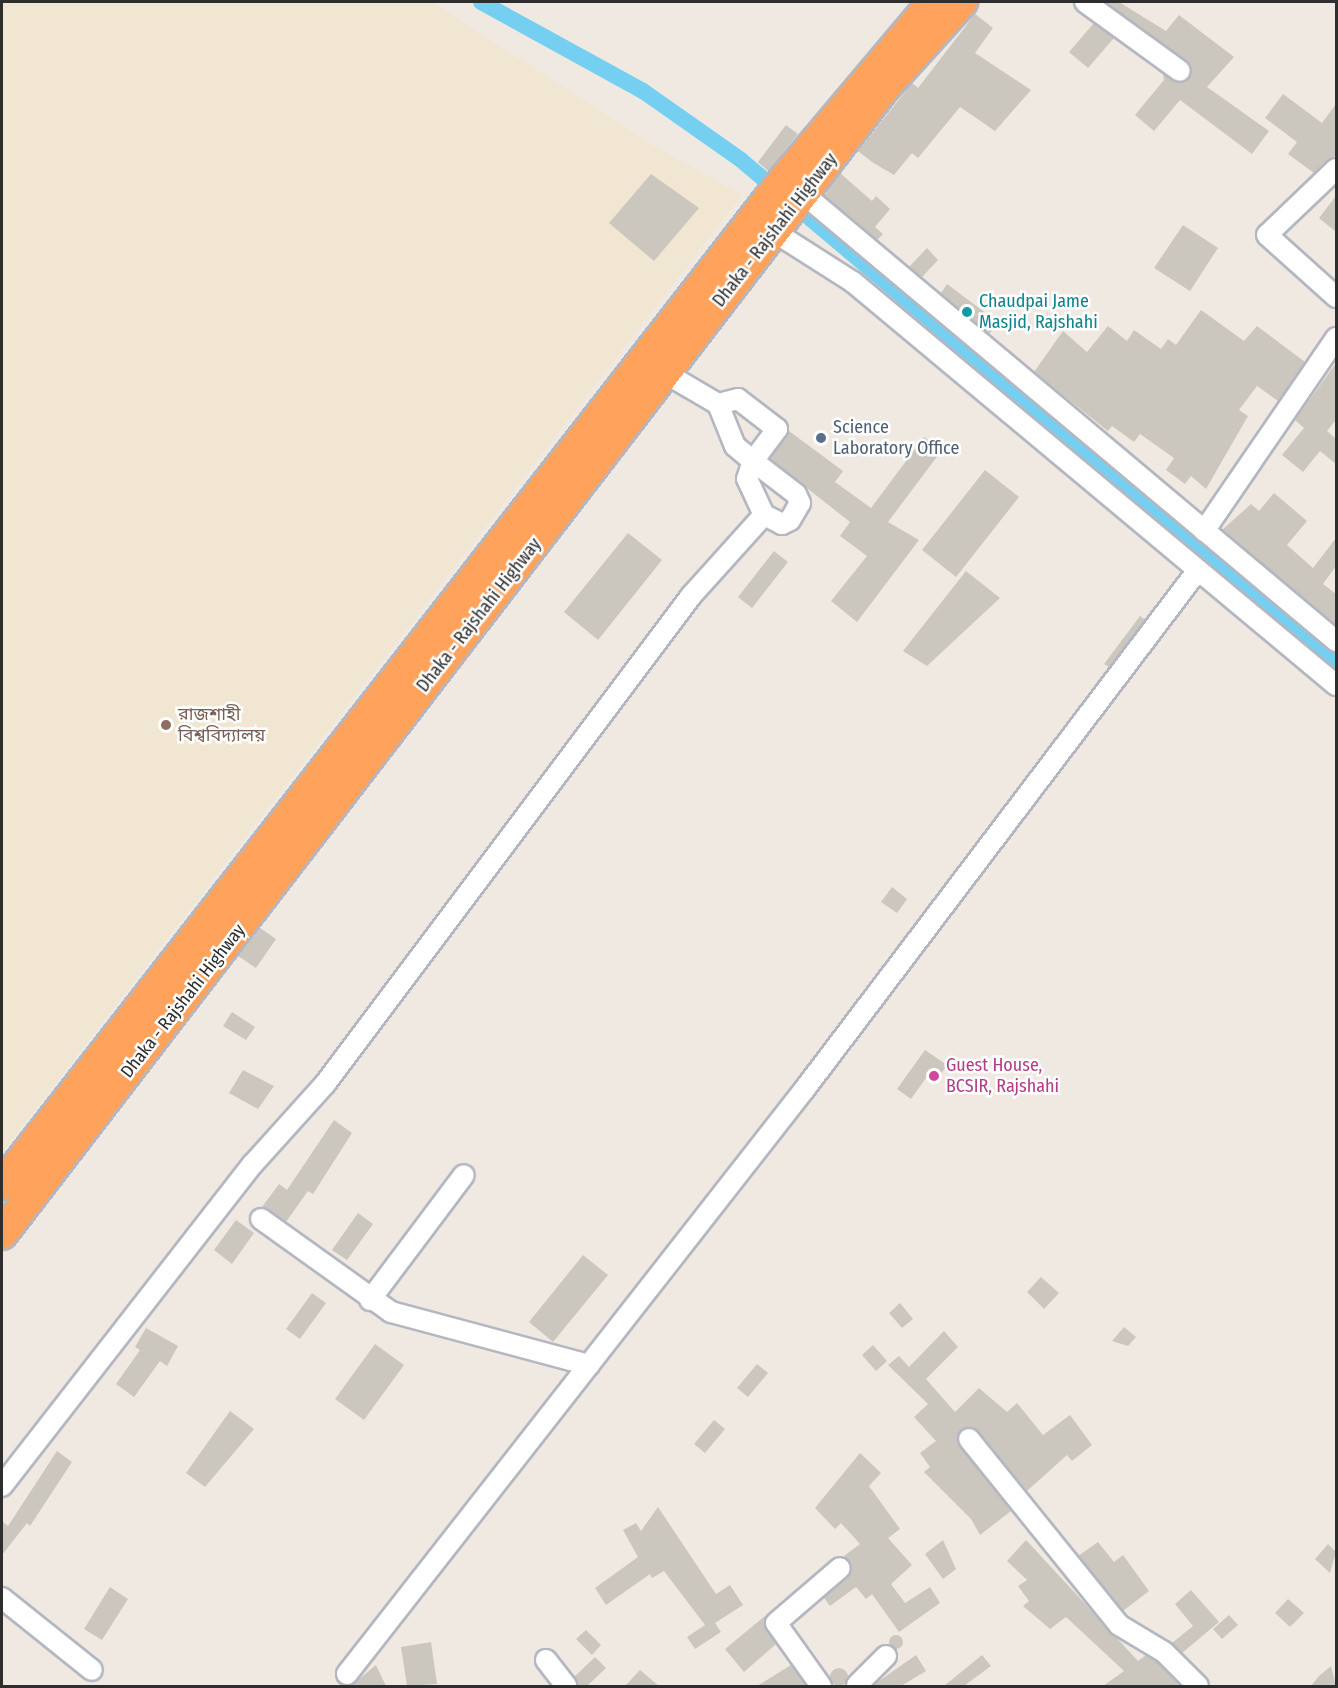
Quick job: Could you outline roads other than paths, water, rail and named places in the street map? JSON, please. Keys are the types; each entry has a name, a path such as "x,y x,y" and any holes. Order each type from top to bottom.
{"highway":[{"name":"Dhaka - Rajshahi Highway","path":"2,1185 768,220 933,2"},
{"name":"Dhaka - Rajshahi Highway","path":"794,186 962,2"},
{"name":"Dhaka - Rajshahi Highway","path":"2,1234 665,373 768,220"}],"street":[{"path":"1085,2 1179,71"},
{"path":"1336,169 1268,235 1336,297"},
{"path":"794,186 1336,642"},
{"path":"768,220 853,282 1336,685"},
{"path":"1204,531 1336,338"},
{"path":"665,373 718,404 735,446 753,461 800,503 782,524 764,515 747,479 753,461 777,429 738,399 718,404"},
{"path":"2,1486 253,1164 325,1084 691,596 764,515"},
{"path":"347,1674 590,1365 1198,570"},
{"path":"370,1300 464,1175"},
{"path":"261,1219 370,1300 391,1312 590,1365"},
{"path":"969,1439 1119,1625 1164,1652 1198,1686"},
{"path":"821,1686 776,1623 840,1568"},
{"path":"2,1598 92,1670"},
{"path":"856,1686 886,1656"},
{"path":"546,1660 566,1686"}],"waterway":[{"path":"481,2 643,91 741,160 1336,662"}],"place":[{"name":"Chaudpai Jame Masjid, Rajshahi","path":"967,312"},
{"name":"Science Laboratory Office","path":"821,438"},
{"name":"রাজশাহী বিশ্ববিদ্যালয়","path":"166,725"},
{"name":"Guest House, BCSIR, Rajshahi","path":"934,1076"}]}
